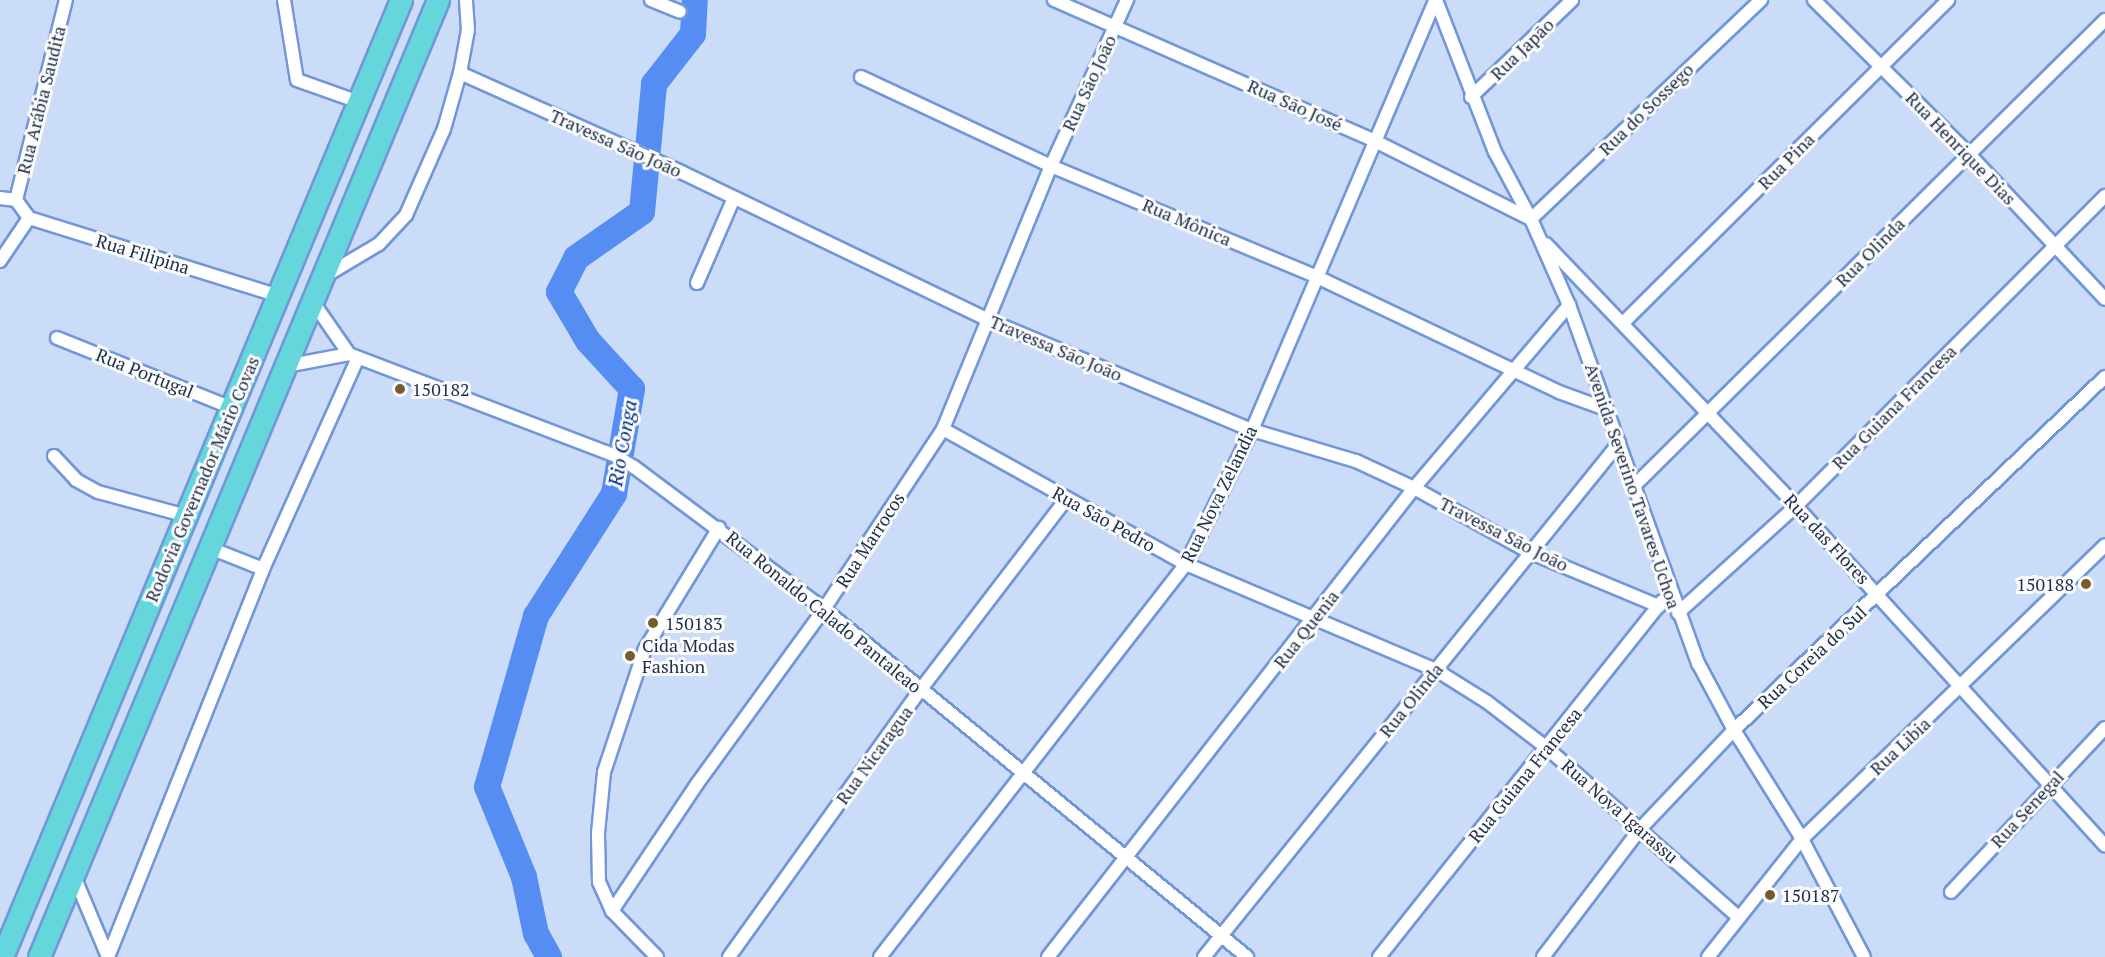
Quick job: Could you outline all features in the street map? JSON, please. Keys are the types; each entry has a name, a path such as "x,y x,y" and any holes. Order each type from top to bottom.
{"highway":[{"name":"Rodovia Governador Mário Covas","path":"2,957 401,0"},
{"name":"Rodovia Governador Mário Covas","path":"39,957 438,0"}],"street":[{"name":"Rua Arábia Saudita","path":"16,200 66,0"},
{"path":"284,0 297,80 358,102"},
{"path":"323,277 380,244 406,215 444,129 460,73 468,30 466,0"},
{"path":"651,0 680,12"},
{"name":"Rua São José","path":"1054,0 1116,25 1375,141 1531,219"},
{"name":"Rua São João","path":"1051,166 1127,0"},
{"name":"Avenida Severino Tavares Uchoa","path":"1435,0 1471,97 1499,160 1541,239 1569,305 1606,409 1636,484 1670,591 1698,663 1734,730 1802,839 1864,957"},
{"name":"Rua Nova Zelandia","path":"880,957 1024,775 1186,564 1252,430 1315,276 1435,0"},
{"name":"Rua Japão","path":"1471,97 1572,0"},
{"name":"Rua do Sossego","path":"1531,219 1761,0"},
{"name":"Rua Henrique Dias","path":"1814,0 1968,153 2105,299"},
{"name":"Rua Pina","path":"1624,322 1948,0"},
{"name":"Rua Olinda","path":"1636,484 1968,153 2105,20"},
{"name":"Travessa São João","path":"460,73 681,172 986,319 1252,430 1356,461 1414,488 1529,552 1659,606"},
{"name":"Rua Mônica","path":"861,77 1051,166 1315,276 1513,367 1559,392 1606,409"},
{"name":"Rua Marrocos","path":"612,911 697,784 824,609 943,429 986,319 1051,166"},
{"name":"Rua Guiana Francesa","path":"1678,613 1796,506 2105,196"},
{"path":"0,198 16,200 29,218 0,261"},
{"path":"697,283 734,198"},
{"name":"Rua Filipina","path":"29,218 279,296"},
{"name":"Rua das Flores","path":"1541,239 1709,412 1879,595 2105,846"},
{"path":"313,302 354,356"},
{"name":"Rua Quenia","path":"1048,957 1316,617 1414,488 1513,367 1569,305"},
{"name":"Rua Portugal","path":"57,338 232,408"},
{"path":"286,366 354,356"},
{"path":"108,957 263,569 354,356"},
{"name":"Rua Ronaldo Calado Pantaleao","path":"354,356 615,454 719,528 824,609 1247,957"},
{"name":"Rua Coreia do Sul","path":"1543,957 1641,828 1734,730 1879,595 2105,378"},
{"name":"Rua São Pedro","path":"943,429 1186,564 1316,617 1436,670"},
{"name":"Rua Olinda","path":"1204,957 1619,443"},
{"path":"54,456 76,480 98,492 187,516"},
{"name":"Rua Nicaragua","path":"729,957 921,690 1067,498"},
{"path":"657,957 612,911 599,882 598,833 604,772 645,649 719,528"},
{"name":"Rua Libia","path":"1708,957 1802,839 1962,688 2105,545"},
{"path":"210,548 263,569"},
{"name":"Rua Guiana Francesa","path":"1379,957 1670,591"},
{"name":"Rua Nova Igarassu","path":"1436,670 1487,702 1547,748 1641,828 1739,918"},
{"name":"Rua Senegal","path":"1951,892 2049,784 2105,728"},
{"path":"74,876 108,957"}],"waterway":[{"name":"Rio Conga","path":"549,957 536,934 524,877 487,787 536,616 614,494 632,389 588,341 559,292 576,258 642,212 654,84 693,34 695,0"}],"place":[{"name":"150182","path":"400,389"},
{"name":"150188","path":"2086,584"},
{"name":"150183","path":"653,623"},
{"name":"Cida Modas Fashion","path":"630,656"},
{"name":"150187","path":"1770,895"}]}
